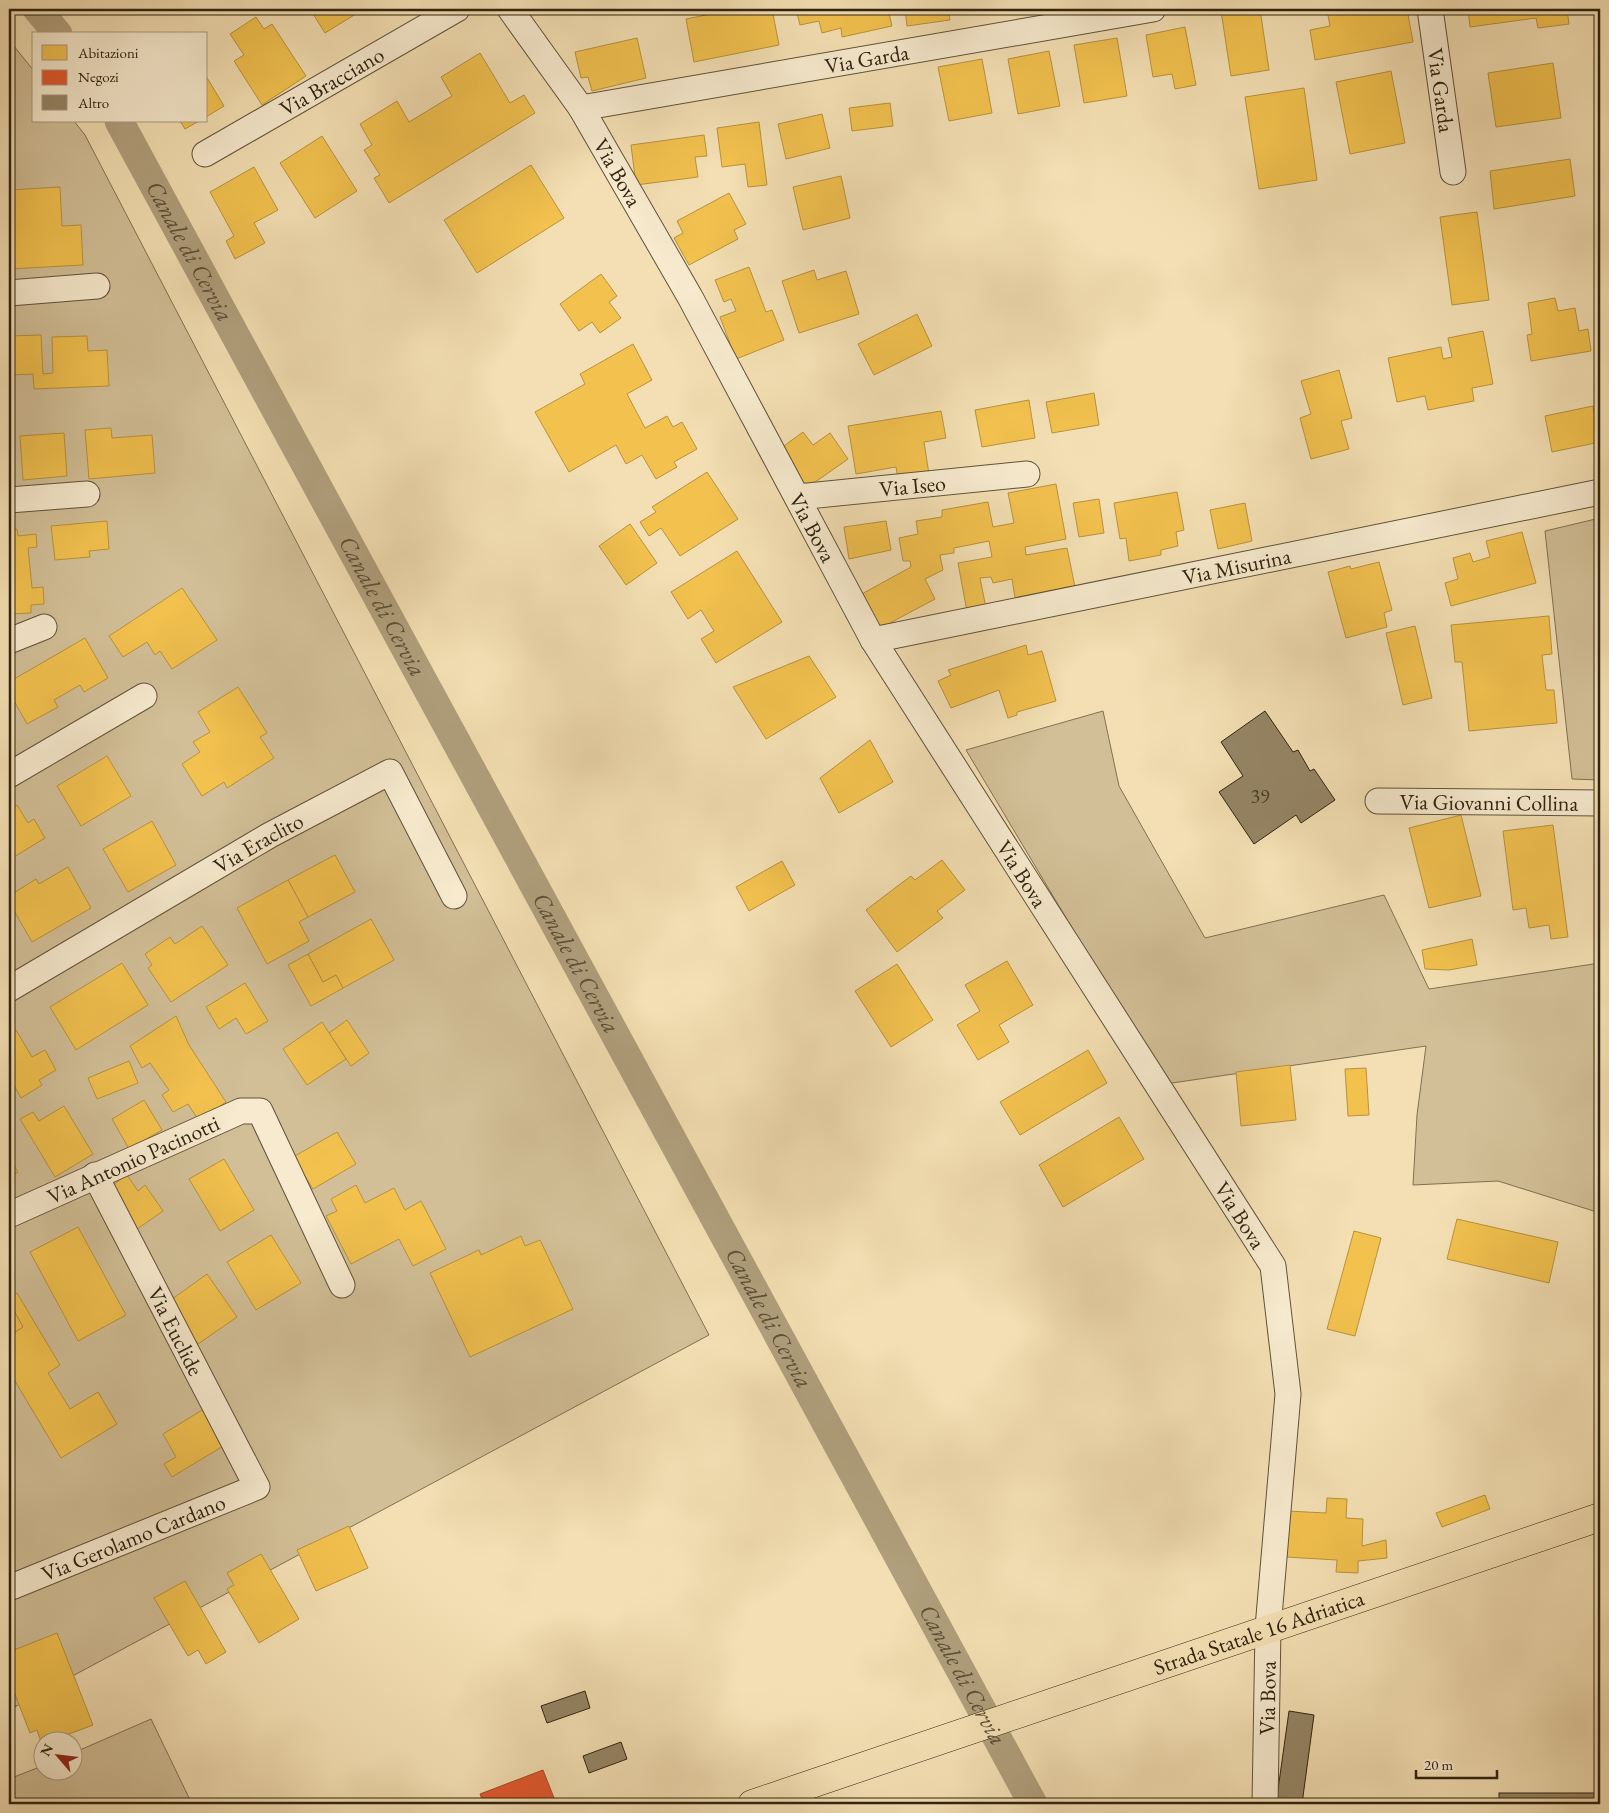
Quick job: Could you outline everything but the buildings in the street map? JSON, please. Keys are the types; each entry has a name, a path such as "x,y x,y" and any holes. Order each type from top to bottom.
{"main road":[{"name":"Strada Statale 16 Adriatica","path":"752,1804 1600,1517"}],"street":[{"name":"Via Bracciano","path":"205,154 457,9"},
{"name":"Via Bova","path":"510,9 581,108 690,297 873,640 1273,1266 1288,1394 1268,1628 1265,1804"},
{"name":"Via Garda","path":"581,108 1152,9"},
{"name":"Via Garda","path":"1430,9 1453,172"},
{"path":"9,293 97,286"},
{"name":"Via Iseo","path":"798,497 1027,474"},
{"name":"Via Misurina","path":"873,640 1600,492"},
{"path":"9,500 87,494"},
{"path":"9,641 44,627"},
{"path":"9,775 144,696"},
{"name":"Via Eraclito","path":"9,989 270,835 390,772 454,896"},
{"name":"Via Giovanni Collina","path":"1378,801 1600,803"},
{"name":"Via Antonio Pacinotti","path":"9,1216 95,1175 240,1111 260,1111 342,1285"},
{"name":"Via Euclide","path":"95,1175 257,1486"},
{"name":"Via Gerolamo Cardano","path":"9,1588 257,1486"}],"shaded area":[{"path":"9,40 32,69 32,122 75,122 85,135 709,1335 9,1710"},
{"path":"1600,518 1600,780 1572,779 1545,531"},
{"path":"1103,711 1119,786 1205,938 1384,895 1429,989 1600,963 1600,1213 1498,1181 1413,1185 1417,1115 1426,1046 1165,1084 966,750"},
{"path":"151,1719 192,1804 9,1804 9,1779 32,1770 32,1780 82,1780 82,1749"}],"waterway":[{"name":"Canale di Cervia","path":"37,9 56,32"},
{"name":"Canale di Cervia","path":"120,122 1033,1804"}]}
